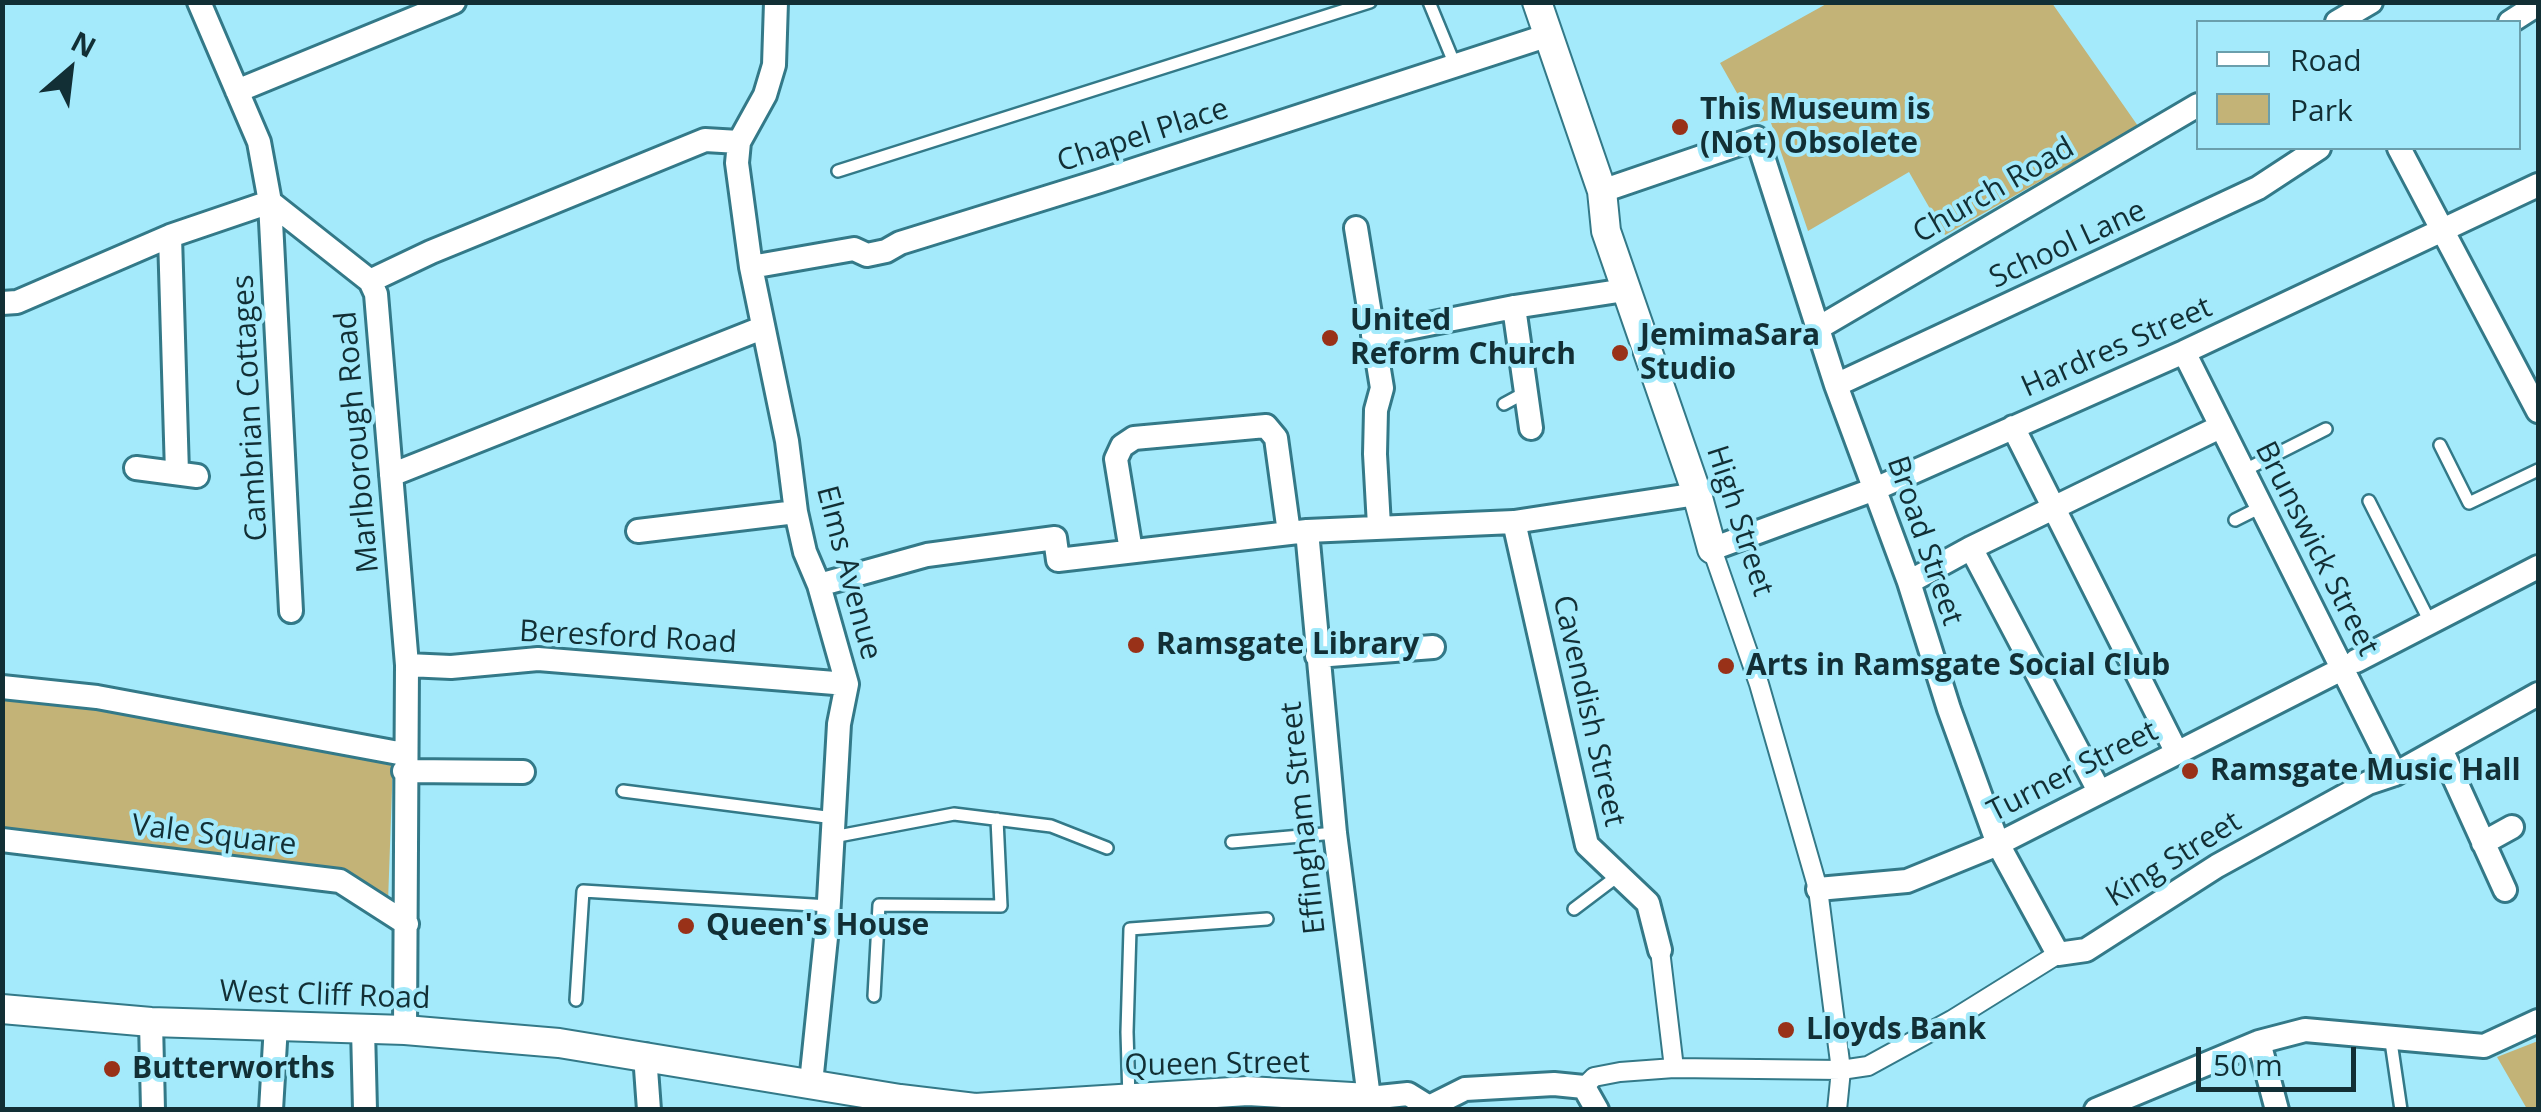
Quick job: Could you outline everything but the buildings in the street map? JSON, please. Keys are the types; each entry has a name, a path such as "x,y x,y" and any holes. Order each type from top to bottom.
{"street":[{"name":"Cambrian Cottages","path":"198,2 259,142 270,202 291,610"},
{"path":"237,90 454,2"},
{"path":"370,281 430,252 705,140 739,142 765,95 774,64 776,2"},
{"name":"High Street","path":"1537,2 1602,191 1606,231 1625,290 1760,684 1818,888 1842,1070 1838,1110"},
{"path":"2340,20 2370,2"},
{"path":"2513,20 2538,4"},
{"name":"Chapel Place","path":"751,267 854,249 867,255 886,251 900,243 1549,35"},
{"name":"Church Road","path":"1820,327 2196,107"},
{"name":"Broad Street","path":"1602,191 1757,138 1836,385 1998,844 2058,954"},
{"name":"Elms Avenue","path":"739,142 737,163 751,267 787,441 796,512 846,684 839,724 829,906 810,1083"},
{"name":"School Lane","path":"1836,385 2241,196 2316,150"},
{"path":"2400,150 2538,411"},
{"name":"Hardres Street","path":"1712,548 1875,488 2014,427 2184,352 2538,185"},
{"path":"2,304 17,302 170,236 270,202"},
{"name":"Marlborough Road","path":"270,202 370,281 376,294 407,665"},
{"path":"1356,228 1382,388 1376,410 1380,526"},
{"path":"136,468 187,474 170,236"},
{"path":"1374,335 1625,290"},
{"path":"1514,307 1512,350 1528,391 1531,428"},
{"path":"391,475 762,328"},
{"name":"Brunswick Street","path":"2184,352 2261,507 2349,665 2395,774"},
{"name":"Effingham Street","path":"1132,552 1116,459 1122,446 1134,438 1266,426 1276,438 1298,532 1317,656 1334,833 1369,1104"},
{"path":"2014,427 2106,628 2176,753"},
{"path":"1908,582 2220,427"},
{"path":"819,585 927,555 1054,538 1058,560 1298,532 1514,522 1697,494"},
{"path":"638,532 796,512"},
{"name":"Cavendish Street","path":"1514,522 1587,844 1648,903 1660,950 1674,1068"},
{"path":"1970,548 2099,792"},
{"name":"Turner Street","path":"1818,888 1907,882 1998,844 2176,753 2256,706 2349,665 2538,567"},
{"path":"1317,656 1434,647"},
{"name":"Beresford Road","path":"407,665 451,666 538,659 846,684"},
{"path":"405,1030 407,665"},
{"path":"2,687 97,696 404,763 523,772"},
{"name":"King Street","path":"1842,1070 1868,1066 1952,1020 2058,954 2086,950 2217,866 2538,694"},
{"path":"2441,749 2505,890"},
{"path":"2484,842 2512,828"},
{"name":"Vale Square","path":"2,840 340,882 407,924"},
{"name":"West Cliff Road","path":"2,1009 151,1022 405,1030 645,1055"},
{"path":"2096,1110 2258,1042 2305,1030 2484,1046 2538,1021"},
{"path":"151,1022 153,1110"},
{"path":"270,1110 276,1025"},
{"path":"364,1029 364,1110"},
{"path":"2258,1042 2277,1110"},
{"path":"645,1055 649,1110"},
{"name":"Queen Street","path":"645,1055 810,1083 901,1104 975,1108 1129,1098 1188,1102 1248,1091 1369,1104 1408,1094 1429,1108 1465,1090 1554,1084 1584,1088 1594,1077 1674,1068 1842,1070"},
{"path":"1584,1088 1597,1110"}],"lane":[{"path":"838,171 1370,2"},
{"path":"1429,2 1455,65"},
{"path":"1504,404 1528,391"},
{"path":"2243,471 2326,429"},
{"path":"2440,445 2469,503 2538,470"},
{"path":"2369,501 2430,622"},
{"path":"2235,520 2261,507"},
{"path":"623,792 833,827 954,814 1051,826 1108,848"},
{"path":"874,996 878,904 1001,906 998,820"},
{"path":"1232,842 1334,833"},
{"path":"1574,909 1619,875"},
{"path":"576,1000 583,890 829,906"},
{"path":"1129,1098 1130,928 1267,919"},
{"path":"2390,1036 2401,1110"}],"green space":[{"path":"1828,3 2052,3 2138,126 1945,235 1909,172 1808,231 1770,120 1754,123 1720,63"},
{"path":"3,694 94,704 393,761 388,902 322,871 3,828"},
{"path":"2538,1041 2538,1109 2527,1109 2497,1057"}],"place":[{"name":"This Museum is (Not) Obsolete","path":"1680,127"},
{"name":"United Reform Church","path":"1330,338"},
{"name":"JemimaSara Studio","path":"1620,353"},
{"name":"Ramsgate Library","path":"1136,645"},
{"name":"Arts in Ramsgate Social Club","path":"1726,666"},
{"name":"Ramsgate Music Hall","path":"2190,771"},
{"name":"Queen's House","path":"686,926"},
{"name":"Lloyds Bank","path":"1786,1030"},
{"name":"Butterworths","path":"112,1069"}]}
